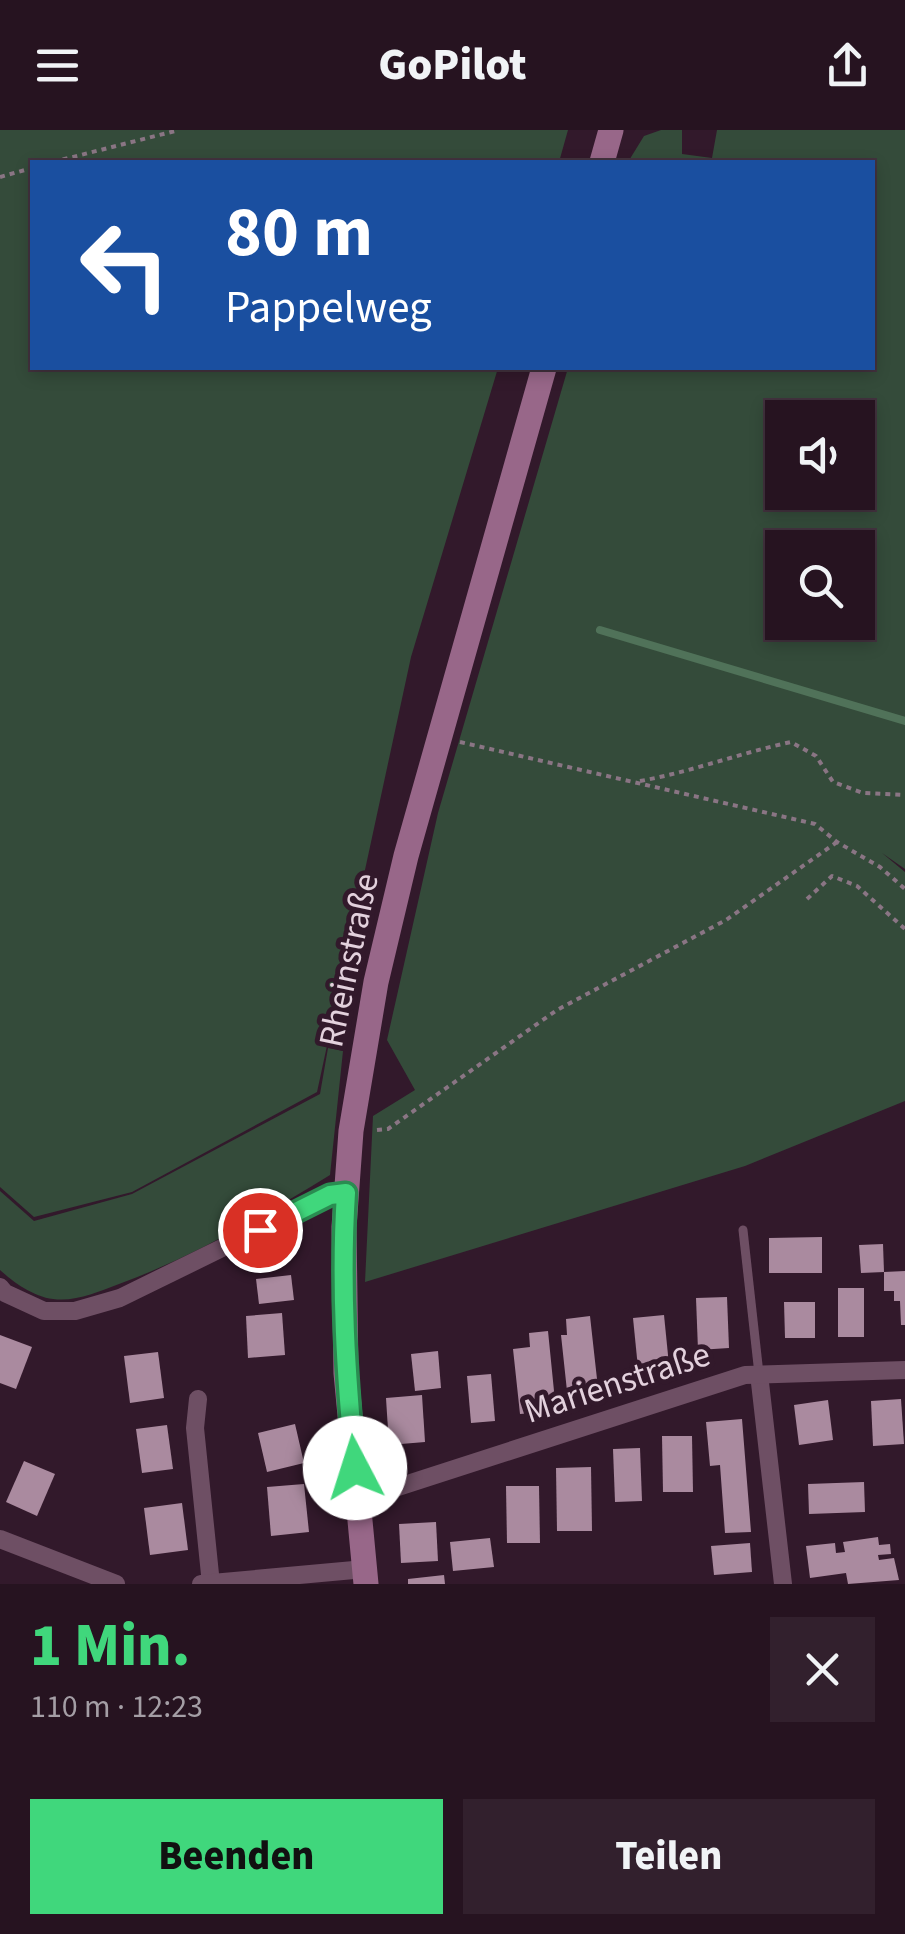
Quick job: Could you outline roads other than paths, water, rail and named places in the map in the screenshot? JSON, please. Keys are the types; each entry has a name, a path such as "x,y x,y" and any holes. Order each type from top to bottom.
{"main road":[{"path":"603,160 611,130"},
{"name":"Rheinstraße","path":"365,1577 346,1373 344,1227 351,1131 376,982 406,856 543,370"}],"street":[{"path":"0,1288 44,1312 75,1311 120,1298 330,1195 346,1193"},
{"name":"Marienstraße","path":"358,1500 745,1375 905,1370"},
{"path":"760,1374 782,1584"},
{"path":"198,1399 196,1428 211,1584"},
{"path":"0,1539 116,1584"},
{"path":"200,1584 365,1577"}],"lane":[{"path":"743,1230 760,1374"}],"waterway":[{"path":"600,630 905,721"}]}
